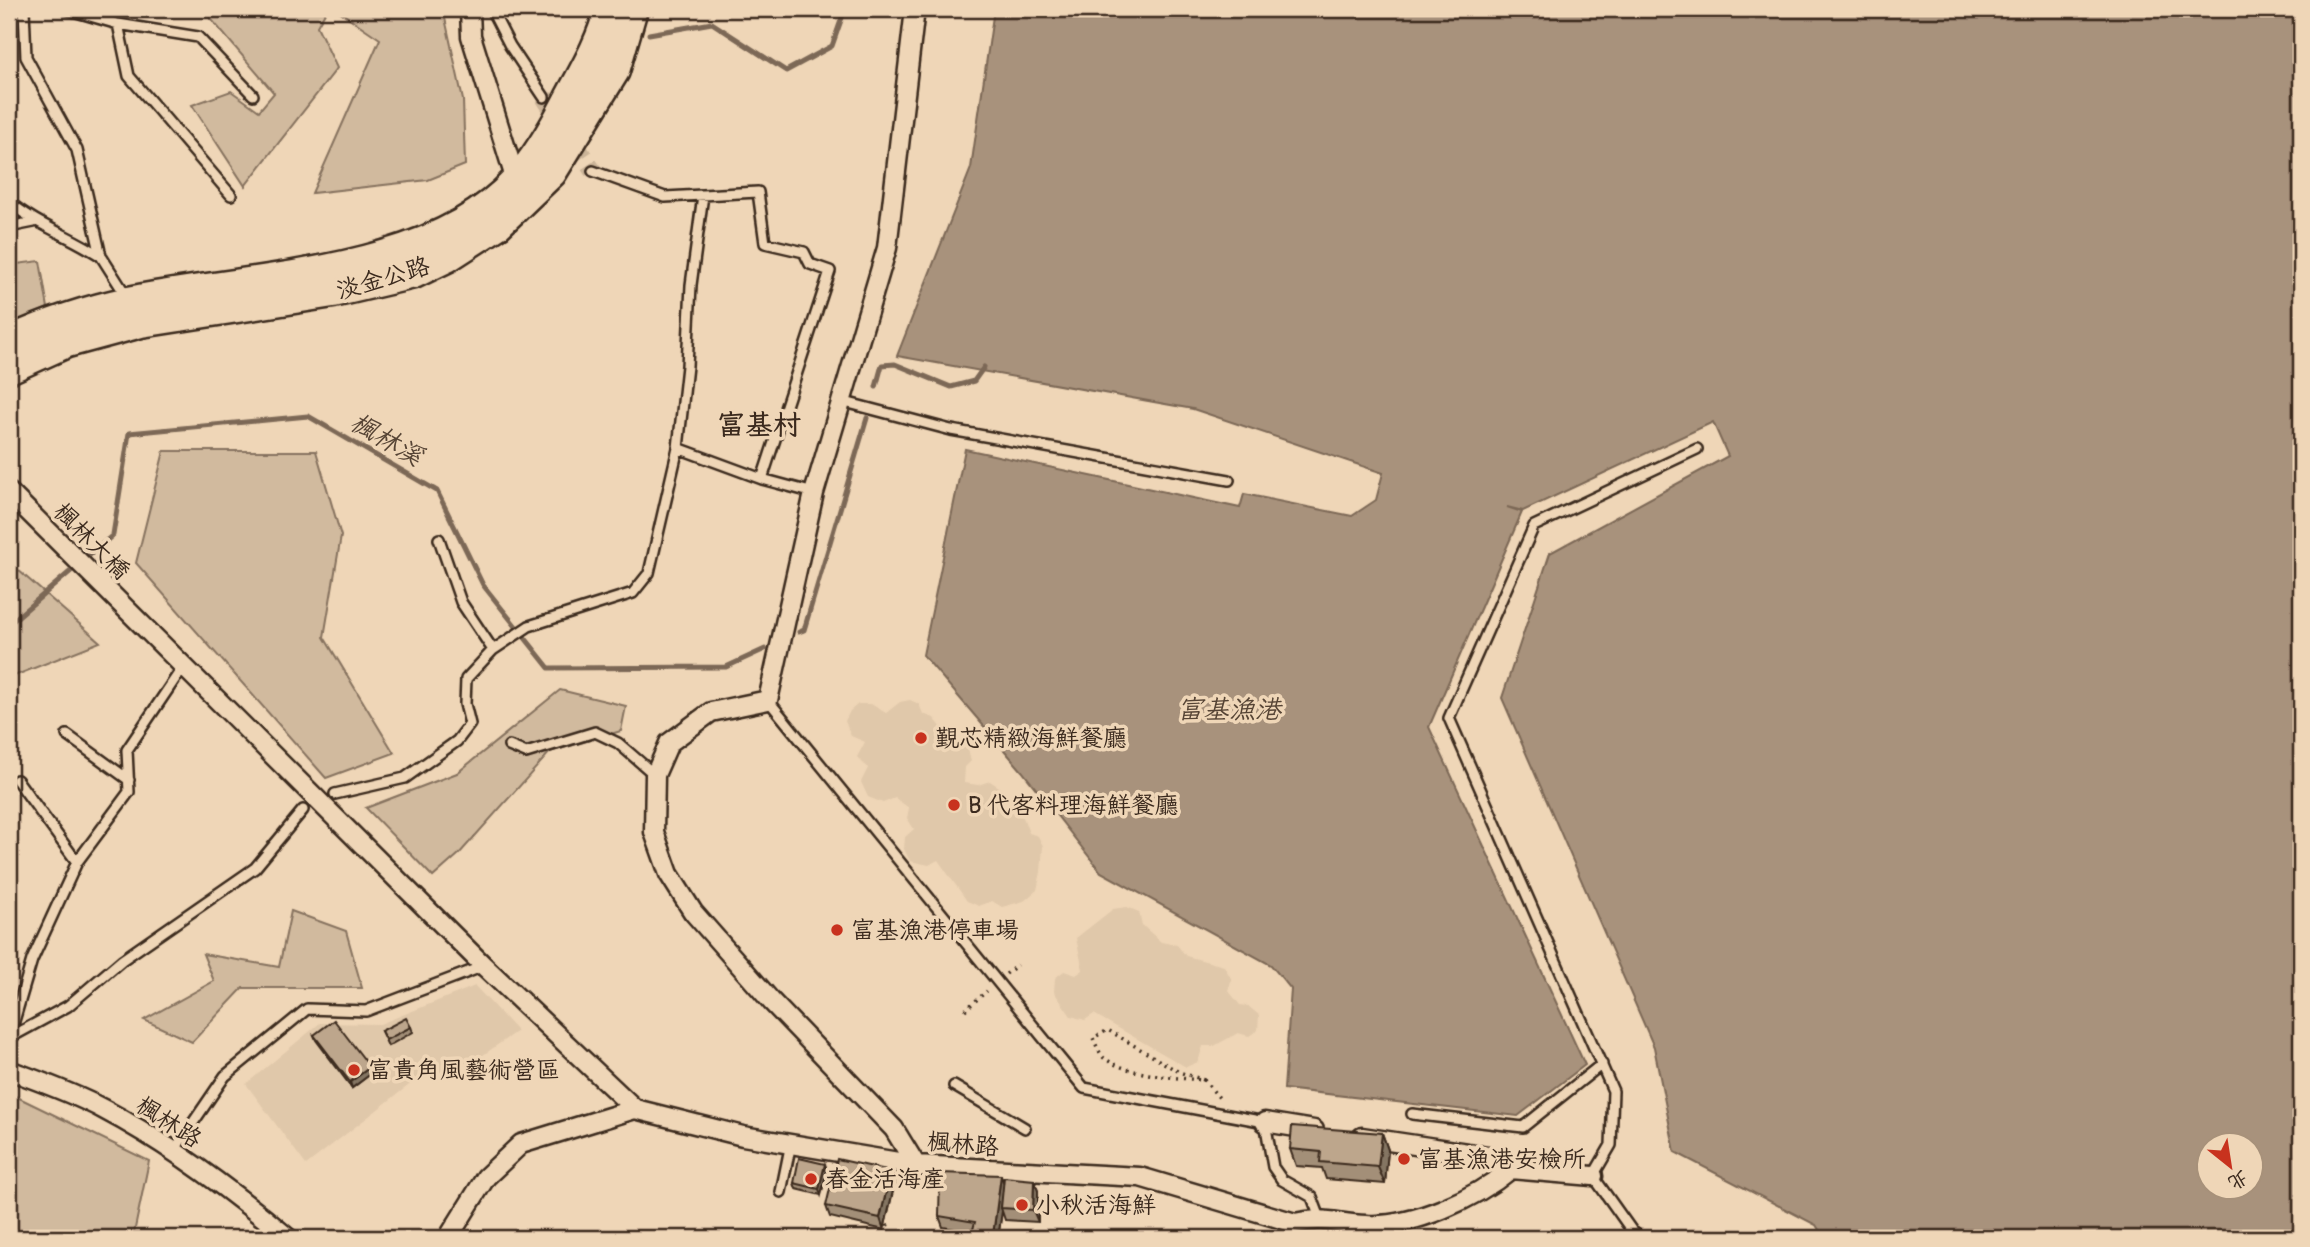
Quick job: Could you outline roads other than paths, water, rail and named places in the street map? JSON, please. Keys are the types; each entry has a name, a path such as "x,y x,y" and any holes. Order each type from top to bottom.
{"main road":[{"name":"淡金公路","path":"521,191 604,32 609,9"},
{"name":"淡金公路","path":"9,341 57,319 135,312 369,260 434,235 521,191 552,173 615,71 633,9"},
{"name":"淡金公路","path":"9,369 135,312"}],"street":[{"path":"470,9 471,36 521,191"},
{"path":"915,9 887,248 814,493 768,700 711,712 668,743 655,775 654,832 669,874 693,912 772,1002 894,1129 916,1165"},
{"name":"楓林大橋","path":"9,492 484,967 635,1109"},
{"name":"楓林路","path":"9,1070 68,1091 106,1110 173,1152 288,1238"},
{"path":"447,1238 486,1177 520,1144 635,1109"},
{"name":"楓林路","path":"635,1109 743,1136 916,1165 1140,1177 1289,1234 1320,1217 1366,1226 1416,1220 1498,1180 1511,1169"},
{"path":"1265,1122 1488,1156 1511,1169 1593,1176"}],"lane":[{"path":"24,9 26,57 78,150 101,256 135,312"},
{"path":"66,9 118,24 198,37 253,95"},
{"path":"491,9 510,46 544,97"},
{"path":"118,24 128,76 232,195"},
{"path":"593,171 664,197 758,191 765,243 804,253 810,264 830,271 762,479"},
{"path":"335,794 405,778 457,741 470,724 465,704 466,679 494,650 529,625 633,593 649,573 678,448 687,366 691,285 703,195"},
{"path":"9,202 34,222 66,233 101,256"},
{"path":"9,227 34,222"},
{"path":"841,401 951,429 1229,480"},
{"path":"678,448 762,479 814,493"},
{"path":"1641,1238 1632,1231 1593,1176 1611,1145 1613,1091 1449,718 1534,526 1697,449"},
{"path":"439,539 461,602 494,650"},
{"path":"9,1038 32,960 77,862 129,792 127,750 183,667"},
{"path":"768,700 1084,1088 1265,1122 1273,1167 1282,1180 1312,1197 1320,1217"},
{"path":"509,746 526,753 595,732 618,743 655,775"},
{"path":"67,735 129,780"},
{"path":"17,780 77,862"},
{"path":"9,1038 68,1006 122,960 255,868 303,810"},
{"path":"173,1152 225,1076 307,1009 366,1011 484,967"},
{"path":"1412,1114 1523,1127 1602,1065"},
{"path":"954,1086 1025,1128"},
{"path":"781,1192 791,1142"},
{"path":"257,1238 270,1222"},
{"path":"1666,1238 1681,1238"}],"water":[{"name":"富基漁港","path":"994,9 2301,9 2301,1238 1824,1238 1816,1225 1675,1152 1654,1047 1502,698 1550,553 1728,456 1713,422 1523,511 1507,507 1522,512 1429,727 1585,1065 1518,1116 1284,1089 1291,989 1271,965 1101,872 1022,771 923,655 965,449 1240,508 1244,494 1352,516 1376,500 1383,473 1193,409 897,356 971,168"}],"waterway":[{"path":"649,34 712,23 786,71 832,46 845,9"},
{"name":"楓林溪","path":"876,387 882,365 895,364 951,387 974,381 984,367"},
{"name":"楓林溪","path":"9,624 113,535 129,433 308,416 437,491 483,585 549,668 726,667 765,649"},
{"name":"楓林溪","path":"799,632 804,630 867,418"}],"tunnel":[{"path":"544,97 593,171"}],"place":[{"name":"覲芯精緻海鮮餐廳","path":"921,738"},
{"name":"B 代客料理海鮮餐廳","path":"954,805"},
{"name":"富基漁港停車場","path":"837,930"},
{"name":"富貴角風藝術營區","path":"354,1070"},
{"name":"富基漁港安檢所","path":"1404,1159"},
{"name":"春金活海產","path":"811,1179"},
{"name":"小秋活海鮮","path":"1022,1205"}],"district":[{"name":"富基村","path":"759,424"}]}
